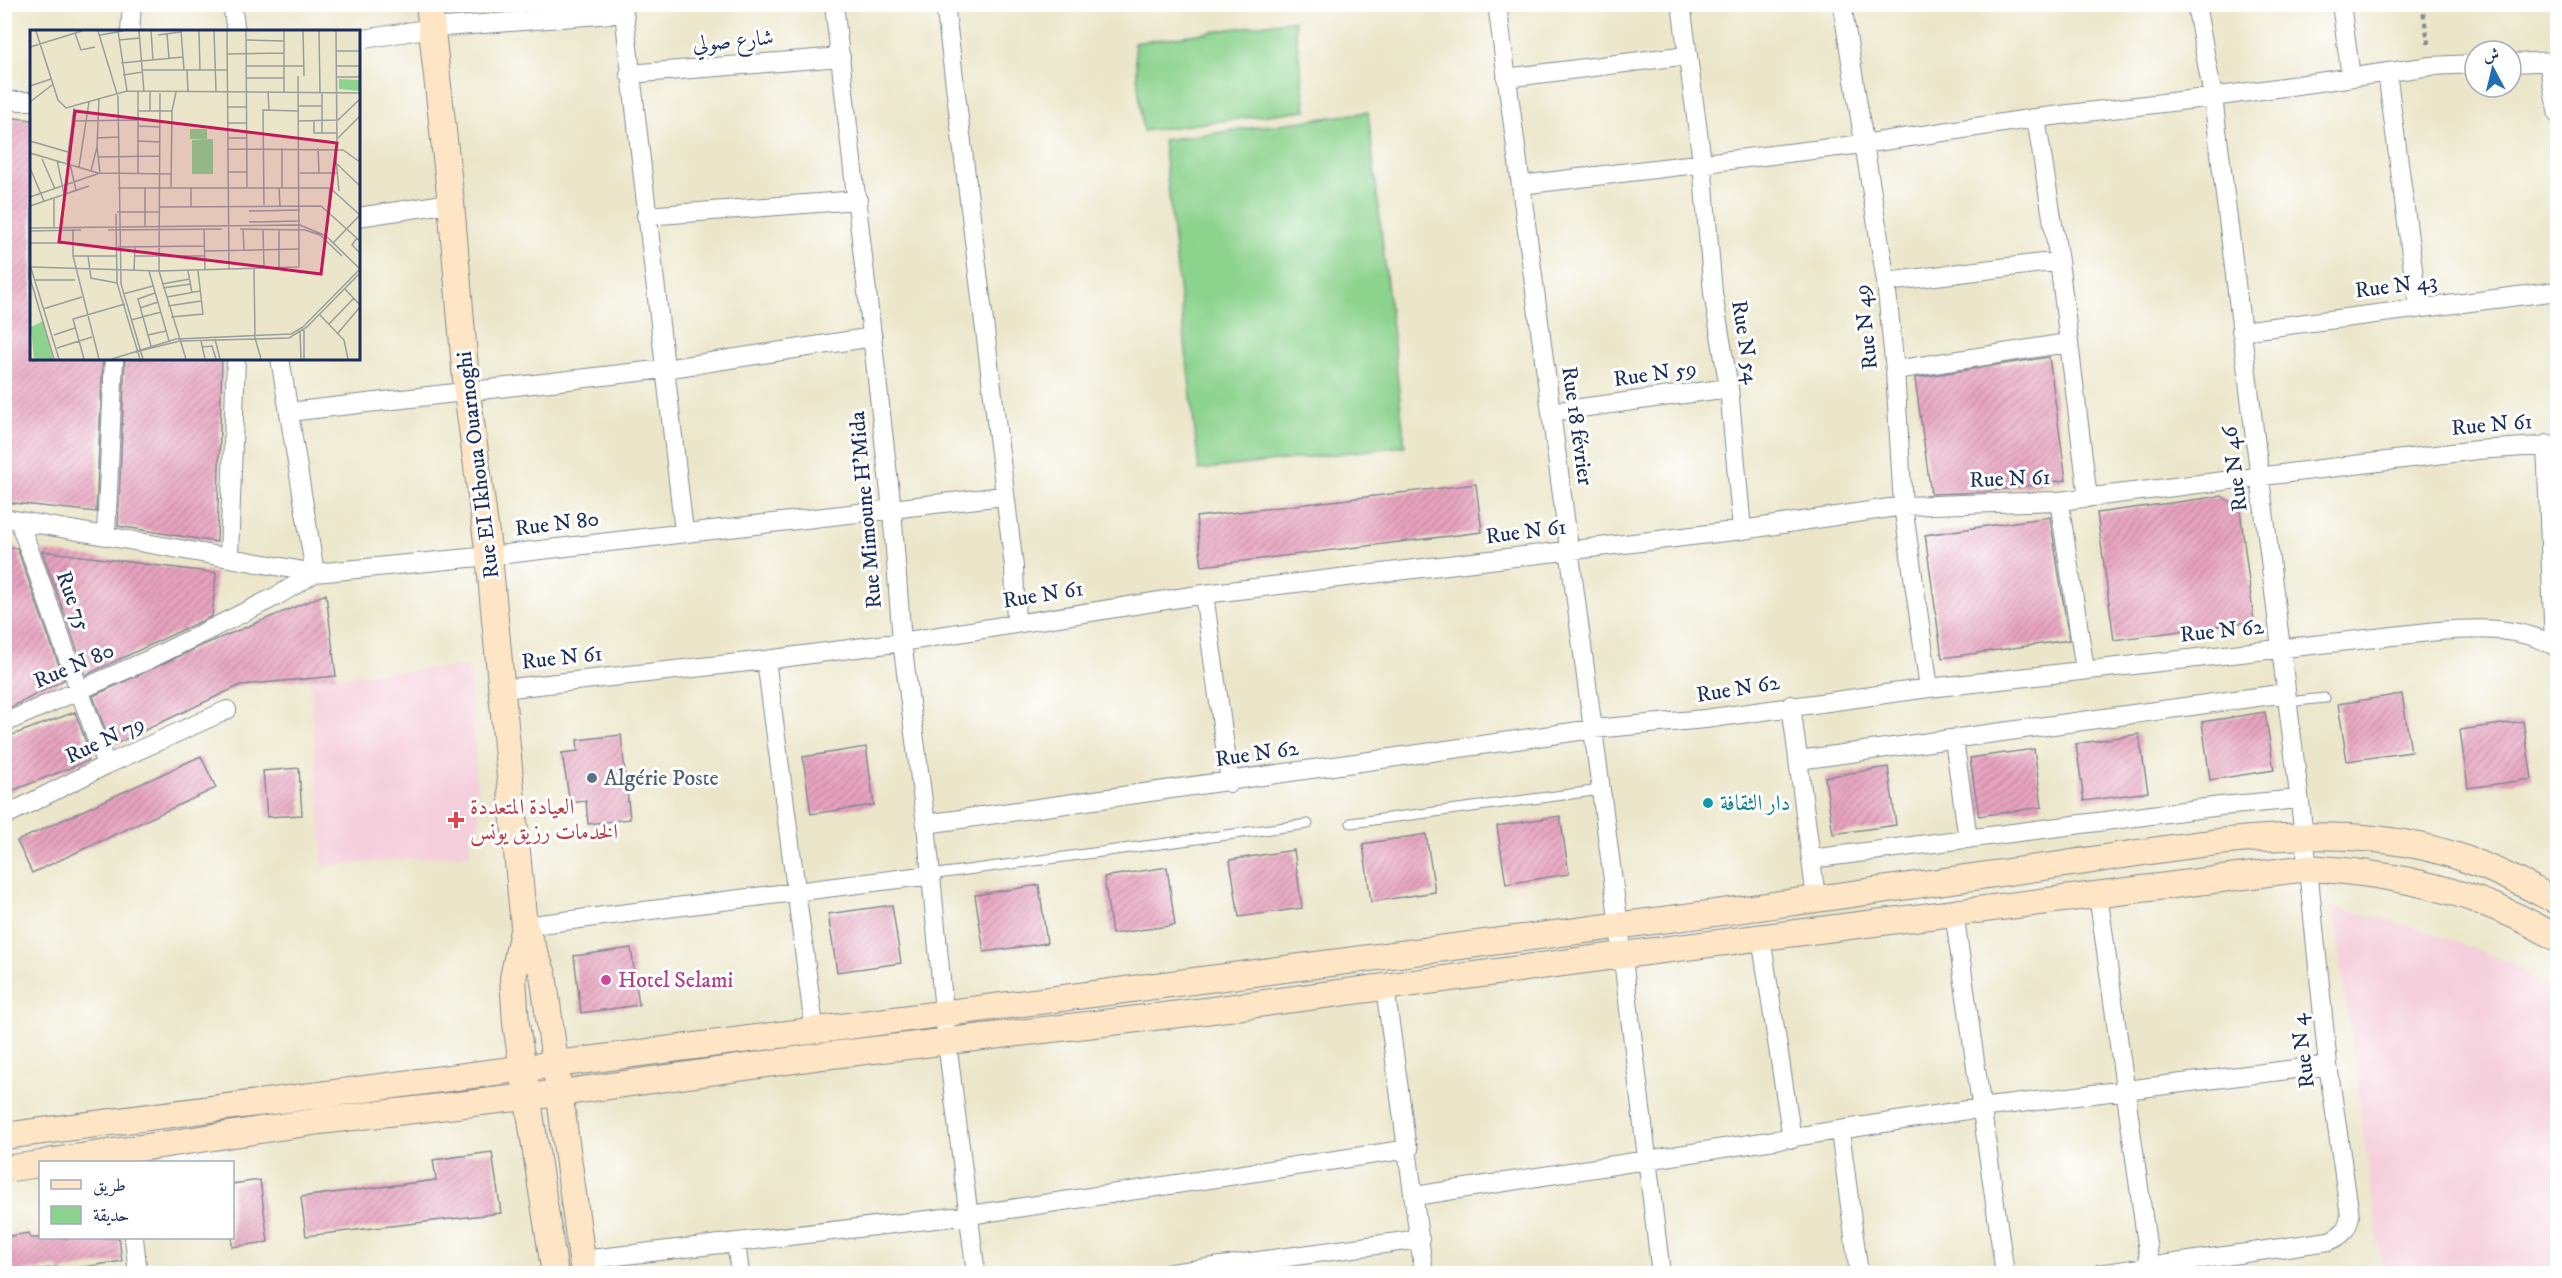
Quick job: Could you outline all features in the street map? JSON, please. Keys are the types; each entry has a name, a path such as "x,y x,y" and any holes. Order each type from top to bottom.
{"main road":[{"name":"Rue EI Ikhoua Ouarnoghi","path":"430,16 452,203 467,392 489,556 524,926"},
{"path":"4,1136 520,1065 1619,926 2200,843 2303,836 2353,837 2387,841 2461,856 2498,869 2558,902"},
{"path":"63,1161 125,1157 320,1121 560,1093 2308,868 2389,876 2447,891 2501,909 2558,939"},
{"path":"524,926 540,960 543,974 583,1267"},
{"path":"524,926 513,978 520,1065 555,1274"},
{"path":"316,1094 320,1121"},
{"path":"4,1169 39,1164"}],"street":[{"path":"130,30 132,4"},
{"path":"232,4 236,30"},
{"name":"Rue Mimoune H'Mida","path":"834,4 892,510 902,642 926,824 947,1042 976,1274"},
{"path":"945,4 1003,496 1014,567 1016,624"},
{"name":"Rue 18 février","path":"1497,4 1623,955 1661,1274"},
{"name":"Rue N 54","path":"1681,4 1702,162 1713,293 1729,388 1742,530"},
{"name":"Rue N 49","path":"1842,4 1886,282 1895,370 1903,506 1929,688"},
{"name":"Rue N 46","path":"2196,4 2213,97 2303,836"},
{"path":"2341,4 2351,77"},
{"path":"360,39 430,16 623,9 684,532"},
{"path":"1506,78 1688,55"},
{"name":"شارع صولي","path":"629,74 841,57"},
{"path":"2523,62 2553,61 2558,115"},
{"path":"1521,185 1863,144 2036,118 2213,97 2431,66 2463,65"},
{"path":"2387,72 2418,307"},
{"path":"4,102 30,100"},
{"path":"2036,118 2059,261 2067,343 2088,498"},
{"path":"646,216 858,200"},
{"path":"360,217 452,203"},
{"path":"1886,282 2059,261"},
{"name":"Rue N 43","path":"2241,331 2558,291"},
{"path":"289,412 664,369 873,337"},
{"path":"1895,370 2067,343"},
{"path":"106,534 114,360"},
{"path":"229,556 236,360"},
{"path":"12,519 315,573 280,360"},
{"name":"Rue N 59","path":"1551,412 1729,388"},
{"path":"2552,445 2556,645"},
{"name":"Rue N 61","path":"502,689 766,660 902,642 1204,594 1569,552 1742,530 1903,506 2060,501 2260,476 2552,445"},
{"name":"Rue N 80","path":"4,723 238,616 315,573 489,556 1003,496"},
{"path":"2060,501 2085,670"},
{"name":"Rue 75","path":"12,519 106,765"},
{"path":"1204,594 1230,783"},
{"name":"Rue N 62","path":"926,824 1230,783 1593,729 1705,719 1791,705 2085,670 2482,628 2525,634 2556,645"},
{"path":"766,660 814,1027"},
{"path":"1799,760 2287,698"},
{"path":"1791,705 1816,898"},
{"name":"Rue N 79","path":"4,816 106,765 227,710"},
{"path":"1954,740 1968,839"},
{"path":"1811,859 2299,799"},
{"name":"Rue N 4","path":"2150,1266 2329,1241 2341,1236 2347,1227 2350,1216 2328,1065 2303,836"},
{"path":"524,926 796,890 930,875"},
{"path":"2098,894 2150,1266 2099,1274"},
{"path":"1954,912 2005,1274"},
{"path":"1761,937 1792,1139"},
{"path":"1385,987 1409,1149 1424,1274"},
{"path":"1415,1196 1980,1108 2328,1065"},
{"path":"120,1120 125,1157"},
{"path":"1840,1131 1859,1274"},
{"path":"583,1267 736,1242 970,1215 1409,1149"},
{"path":"134,1239 138,1274"},
{"path":"1163,1274 1420,1239"},
{"path":"736,1242 740,1274"}],"lane":[{"path":"2287,698 2325,698"},
{"path":"1351,823 1601,790"},
{"path":"930,875 1308,824"}],"path":[{"path":"2422,4 2431,66"}],"shaded area":[{"path":"469,666 480,832 470,833 470,854 323,866 310,678"},
{"path":"2333,907 2418,928 2512,963 2557,997 2557,1273 2382,1273"}],"green space":[{"path":"1294,20 1306,110 1143,131 1134,43"},
{"path":"1368,112 1405,446 1199,470 1163,140"}],"building":[{"path":"5,117 30,120 30,360 103,360 96,512 4,502"},
{"path":"2049,357 2066,480 1984,492 1931,494 1915,378"},
{"path":"125,360 222,360 217,542 118,526"},
{"path":"1476,484 1482,532 1202,566 1196,517"},
{"path":"2222,496 2240,510 2254,621 2114,640 2097,513"},
{"path":"2050,517 2069,640 1942,658 1925,535"},
{"path":"4,547 17,548 64,680 4,711"},
{"path":"42,551 216,573 212,616 86,675"},
{"path":"326,594 336,676 241,685 111,746 93,696 210,642"},
{"path":"2402,694 2411,752 2347,761 2338,704"},
{"path":"75,712 91,756 87,758 88,761 4,794 4,738"},
{"path":"2265,712 2274,770 2210,780 2202,722"},
{"path":"2523,721 2532,779 2468,788 2460,730"},
{"path":"2139,734 2148,792 2084,801 2076,744"},
{"name":"Algérie Poste","path":"621,735 630,819 588,824 586,801 570,803 562,753 578,751 577,740"},
{"path":"866,747 874,805 811,814 803,757"},
{"path":"2034,749 2042,807 1979,816 1970,758"},
{"path":"201,756 216,788 32,873 17,841"},
{"path":"1888,767 1896,825 1833,834 1825,777"},
{"path":"299,768 302,815 267,817 263,771"},
{"path":"1560,816 1569,874 1506,884 1497,826"},
{"path":"1426,834 1435,892 1371,902 1363,844"},
{"path":"1294,850 1302,908 1239,917 1230,860"},
{"path":"1167,867 1175,925 1112,934 1104,877"},
{"path":"1039,885 1047,943 984,952 975,895"},
{"path":"892,905 901,963 837,972 828,914"},
{"name":"Hotel Selami","path":"631,948 639,1005 581,1013 574,956"},
{"path":"492,1152 501,1213 306,1236 301,1197 436,1180 433,1160"},
{"path":"260,1180 268,1242 232,1247 234,1184"},
{"path":"29,1233 30,1238 39,1239 119,1239 122,1261 59,1271 58,1267 4,1274 4,1237"}],"place":[{"name":"Algérie Poste","path":"592,778"},
{"name":"دار الثقافة","path":"1708,803"},
{"name":"العيادة المتعددة الخدمات رزيق يونس","path":"456,820"},
{"name":"Hotel Selami","path":"606,980"}]}
